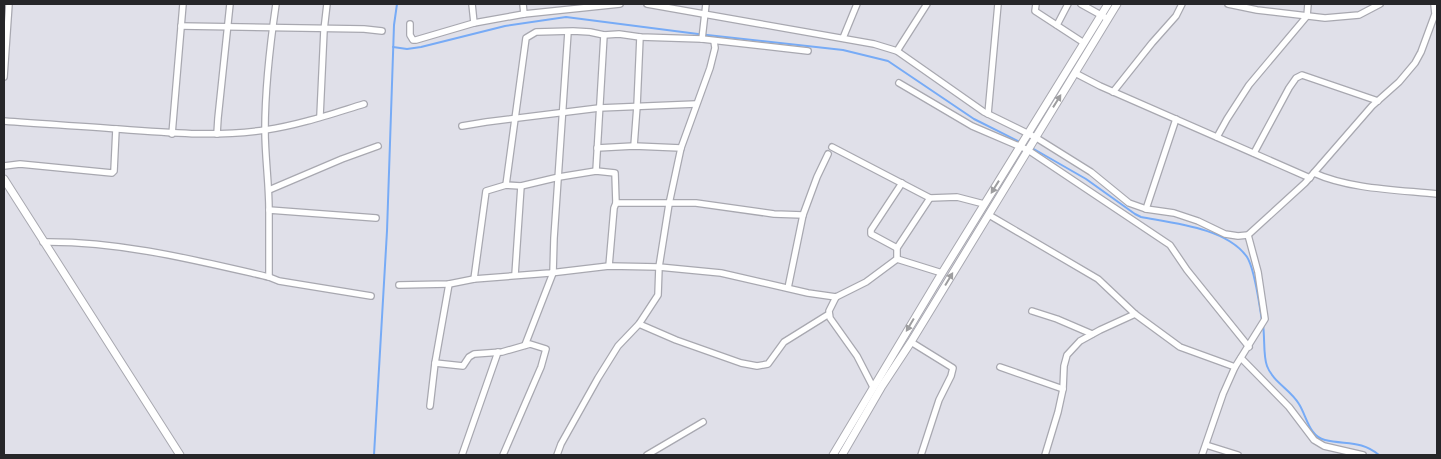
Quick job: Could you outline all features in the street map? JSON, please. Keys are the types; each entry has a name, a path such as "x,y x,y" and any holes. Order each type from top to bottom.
{"main road":[{"path":"833,455 984,204 1108,4"},
{"path":"842,455 882,386 911,342 1117,4"},
{"path":"4,179 180,455"}],"street":[{"path":"4,77 9,4"},
{"path":"172,134 182,4"},
{"path":"218,134 230,4"},
{"path":"269,277 269,190 265,130 272,29 276,4"},
{"path":"320,116 327,4"},
{"path":"472,4 474,23"},
{"path":"523,4 524,14"},
{"path":"410,24 410,35 413,40 416,40 474,23 524,14 570,7 620,4"},
{"path":"647,4 680,7 704,14 874,44 897,51 1170,245 1186,270 1249,347"},
{"path":"702,35 706,4"},
{"path":"844,38 857,4"},
{"path":"897,51 928,4"},
{"path":"988,114 998,4"},
{"path":"1036,4 1035,10 1084,43"},
{"path":"1057,25 1068,4"},
{"path":"1081,4 1108,20"},
{"path":"1113,92 1176,16 1182,4"},
{"path":"1228,4 1257,10 1325,18 1359,16 1380,4"},
{"path":"1218,137 1249,85 1307,16 1308,4"},
{"path":"900,83 972,126 1023,141 1091,172 1129,202 1146,209 1174,213 1198,221 1225,234 1248,236 1312,175 1378,101 1399,82 1415,63 1435,14 1434,4"},
{"path":"181,26 324,30 364,29 382,31"},
{"path":"506,185 526,38 536,32 590,32 604,35 619,34 640,37 702,35 714,41 808,52"},
{"path":"525,345 553,273 568,32"},
{"path":"596,171 604,35"},
{"path":"634,146 638,106 640,37"},
{"path":"557,455 561,444 618,346 639,324 658,295 659,268 669,204 681,148 710,68 715,48 714,41"},
{"path":"1075,73 1113,92 1254,154 1312,175 1352,184 1437,194"},
{"path":"1254,154 1296,78 1302,76 1378,101"},
{"path":"4,121 172,134 218,134 265,130 302,123 364,104"},
{"path":"462,126 599,108 696,104"},
{"path":"1146,209 1176,120"},
{"path":"4,166 20,164 112,173 114,171 116,129"},
{"path":"269,190 378,146"},
{"path":"597,148 634,146 681,148"},
{"path":"832,147 930,198 957,196 984,204"},
{"path":"788,288 803,216 828,154"},
{"path":"474,279 486,191 506,185 520,186 596,171 614,173 616,203 609,266"},
{"path":"898,248 871,234 871,230 902,183"},
{"path":"515,275 520,186"},
{"path":"399,285 449,284 474,279 553,273 609,266 721,273 788,288 836,296 866,282 897,259 898,248 930,198"},
{"path":"616,203 696,203 774,214 803,216"},
{"path":"269,210 376,218"},
{"path":"989,215 1098,279 1135,314 1180,347 1235,367"},
{"path":"1202,455 1223,394 1235,367 1265,319 1258,272 1248,236"},
{"path":"43,242 74,241 174,255 279,281 371,296"},
{"path":"897,259 942,273"},
{"path":"430,406 435,362 449,284"},
{"path":"836,296 829,311 830,318 858,356 873,387"},
{"path":"1032,311 1092,334"},
{"path":"639,324 676,340 742,363 757,366 768,364 784,342 829,314"},
{"path":"1045,455 1063,388 1064,366 1067,355 1080,341 1135,314"},
{"path":"911,342 953,368 939,400 921,455"},
{"path":"435,362 463,366 468,357 474,354 498,352 530,344 543,347 547,351 503,455"},
{"path":"462,455 498,352"},
{"path":"1241,358 1289,407 1314,440 1324,446 1363,455"},
{"path":"1000,367 1063,388"},
{"path":"647,455 703,422"},
{"path":"1206,445 1238,455"}],"waterway":[{"path":"374,455 387,231 394,25 397,4"},
{"path":"393,47 407,49 421,47 505,26 566,17 843,50 888,61 974,119 1028,146"},
{"path":"1032,148 1086,179 1141,217 1198,228 1226,239 1238,247 1250,262 1262,320"},
{"path":"1263,325 1267,366 1273,377 1296,399 1315,435 1325,440 1360,445 1379,455"}]}
